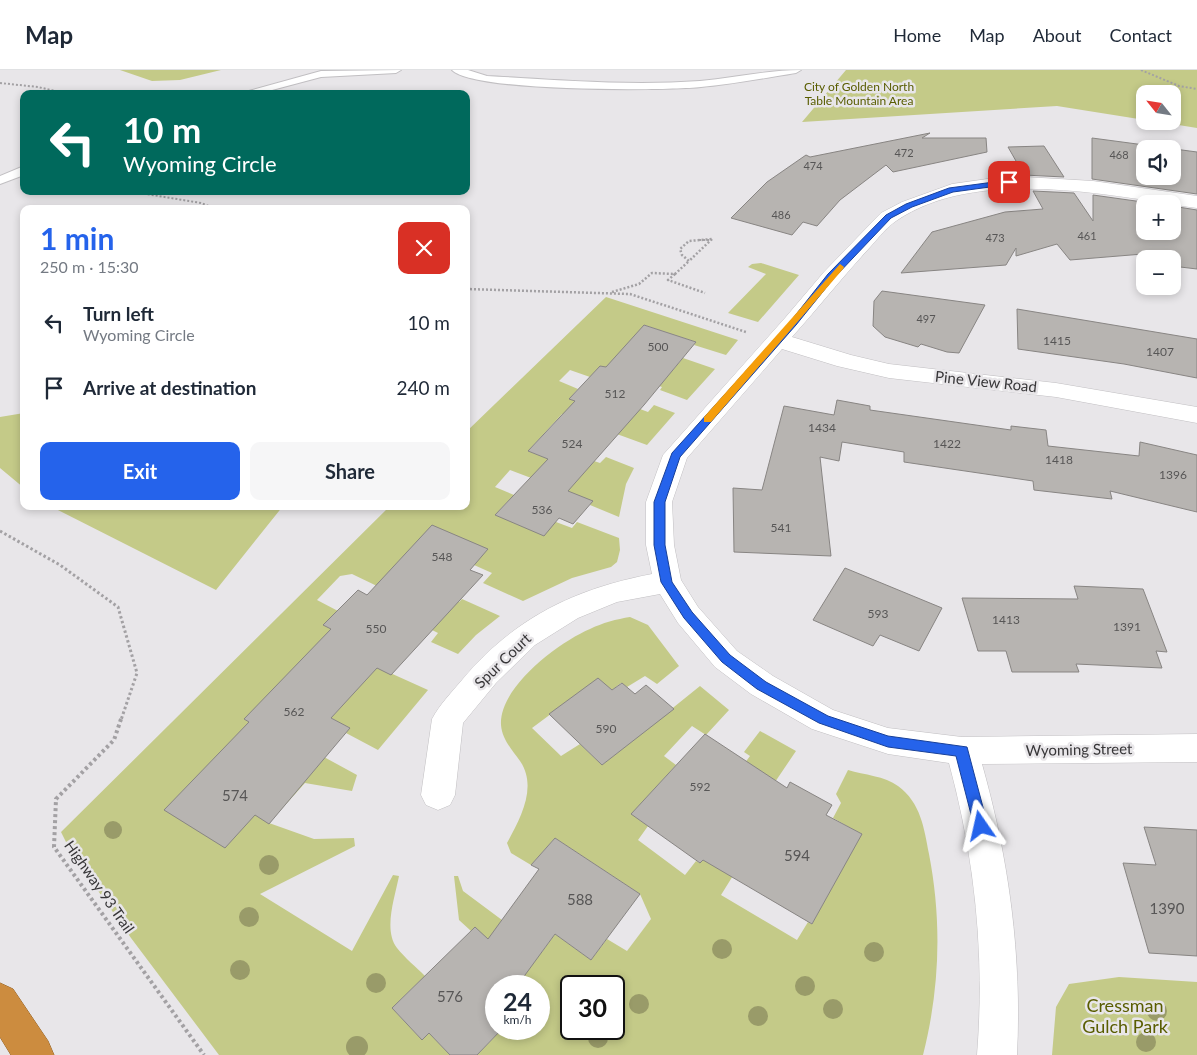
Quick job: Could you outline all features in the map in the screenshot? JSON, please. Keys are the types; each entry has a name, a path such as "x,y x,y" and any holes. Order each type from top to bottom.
{"highway":[{"path":"0,1002 34,1055"}],"street":[{"path":"667,582 660,545 660,502 675,455 778,340 831,276 888,217 932,196 984,184 1052,183 1197,202"},
{"name":"Pine View Road","path":"778,340 845,361 889,372 1056,390 1197,415"},
{"name":"Wyoming Street","path":"667,582 688,615 726,659 770,690 823,720 888,741 962,751 1197,748"},
{"name":"Spur Court","path":"438,794 448,720 485,674 499,661 525,637 568,610 613,592 667,582"},
{"path":"962,751 975,798 994,893 1001,976 997,1055"}],"lane":[{"path":"258,90 321,74 396,70"},
{"path":"457,70 486,79 617,87 701,84 796,70"},
{"path":"0,180 20,172"}],"path":[{"path":"1142,70 1179,86 1197,89"},
{"path":"0,84 51,90"},
{"path":"150,195 204,205"},
{"path":"689,261 682,255 680,249 689,242 712,239 689,261 668,280 705,293"},
{"path":"609,293 639,284 652,273 675,274"},
{"path":"470,289 630,294 752,334 778,340"},
{"name":"Highway 93 Trail","path":"0,531 60,565 118,607 137,673 114,740 56,799 54,847 204,1055"}],"green space":[{"path":"120,70 221,70 180,80 152,81"},
{"name":"City of Golden North Table Mountain Area","path":"846,70 1197,70 1197,128 1181,125 1181,85 1136,85 1136,119 1057,106 802,122"},
{"path":"761,263 799,275 758,322 728,313 766,274 748,267 752,264"},
{"path":"606,297 738,340 726,355 694,345 696,342 644,325 643,362 672,371 683,358 715,369 687,400 660,390 662,387 601,366 590,377 570,370 559,381 578,389 569,399 632,406 648,412 654,405 675,413 647,445 562,414 528,451 583,472 594,461 600,463 606,457 634,468 626,484 619,517 590,505 592,501 510,470 495,487 514,495 495,515 556,522 572,528 577,522 619,538 620,550 617,562 611,567 572,578 523,601 483,583 492,573 474,565 390,571 459,602 462,599 500,616 476,635 458,654 431,642 438,633 406,617 377,586 352,574 340,576 317,600 338,611 324,625 367,647 357,658 428,690 378,750 346,733 349,728 331,718 342,706 244,719 320,761 324,757 357,775 352,791 305,783 269,823 314,839 354,838 355,846 260,894 352,951 393,875 399,876 390,923 393,941 400,952 425,976 392,1008 422,1040 429,1033 450,1055 219,1055 131,938 71,852 61,832 386,510 470,510 470,428"},
{"path":"20,414 20,485 0,468 0,417"},
{"path":"58,510 280,510 216,590"},
{"path":"630,617 648,625 679,666 657,684 645,676 627,687 621,683 612,690 598,679 532,728 561,756 580,744 602,765 700,686 729,710 706,735 692,726 664,756 676,765 632,814 648,826 638,840 685,875 696,861 700,863 757,796 733,779 750,756 744,752 760,731 796,751 773,785 785,792 721,895 797,940 808,922 812,924 861,834 833,818 841,803 836,794 848,770 893,783 912,800 917,808 925,835 936,904 936,980 929,1030 923,1055 477,1055 491,1040 550,1040 550,975 493,975 475,927 471,931 459,920 454,876 458,876 463,891 502,920 500,924 542,952 555,934 591,960 607,939 627,951 651,919 640,894 555,838 531,865 511,853 507,843 522,813 527,792 527,781 520,761 503,735 501,725 503,710 520,681 548,655 577,635 610,622"},
{"name":"Cressman Gulch Park","path":"1119,977 1197,982 1197,1055 1052,1055 1056,1007 1069,984"}],"building":[{"path":"930,133 922,138 986,138 987,152 893,172 886,165 840,200 817,226 803,222 792,235 731,218 767,182 806,155 810,157"},
{"path":"1092,138 1136,144 1136,185 1181,185 1181,150 1197,152 1197,194 1092,179"},
{"path":"1044,146 1064,177 1024,175 1008,147"},
{"path":"1033,191 1074,193 1093,221 1093,195 1136,201 1136,240 1181,240 1181,207 1197,210 1197,269 1181,267 1181,250 1136,250 1136,255 1070,260 1057,244 1016,256 1016,248 1006,265 901,273 932,232 1005,212 1043,209"},
{"path":"882,291 985,305 959,353 947,352 921,344 918,347 885,337 873,326 874,301"},
{"path":"1017,309 1197,339 1197,378 1124,364 1018,349"},
{"path":"644,325 696,342 644,405 568,491 593,501 573,524 559,518 544,536 495,515 548,459 528,451 575,401 569,399 600,366 606,367"},
{"path":"837,400 870,406 870,410 1011,430 1011,426 1046,430 1048,446 1139,456 1140,442 1197,455 1197,512 1110,491 1112,499 1034,490 1033,481 904,462 904,452 842,442 839,461 820,457 831,556 734,552 733,488 762,490 784,406 834,415"},
{"path":"432,525 488,549 470,570 483,575 391,675 377,668 331,718 350,728 269,824 255,815 225,848 164,810 249,722 244,719 331,629 323,625 358,590 367,595"},
{"path":"845,568 942,608 919,651 880,635 873,646 813,620"},
{"path":"1074,586 1143,589 1167,652 1156,651 1162,668 1076,664 1079,672 1012,672 1006,651 978,651 962,598 1078,599"},
{"path":"598,678 612,690 622,683 635,694 646,685 674,709 602,765 549,714"},
{"path":"705,734 787,788 790,782 832,805 826,815 862,834 812,924 703,860 700,863 631,814"},
{"path":"1144,827 1197,830 1197,956 1149,953 1123,863 1156,865"},
{"path":"555,838 640,894 591,960 555,934 525,975 485,975 485,1040 491,1040 477,1055 450,1055 429,1033 422,1040 392,1008 475,927 488,939 539,869 531,865"}],"slow traffic":[{"path":"707,419 793,324 840,267"}],"route":[{"path":"981,826 973,788 962,751 888,741 823,720 762,685 726,659 688,615 667,582 660,545 660,502 675,455 793,324 831,276 888,217 932,196 952,190 1009,182"}]}
